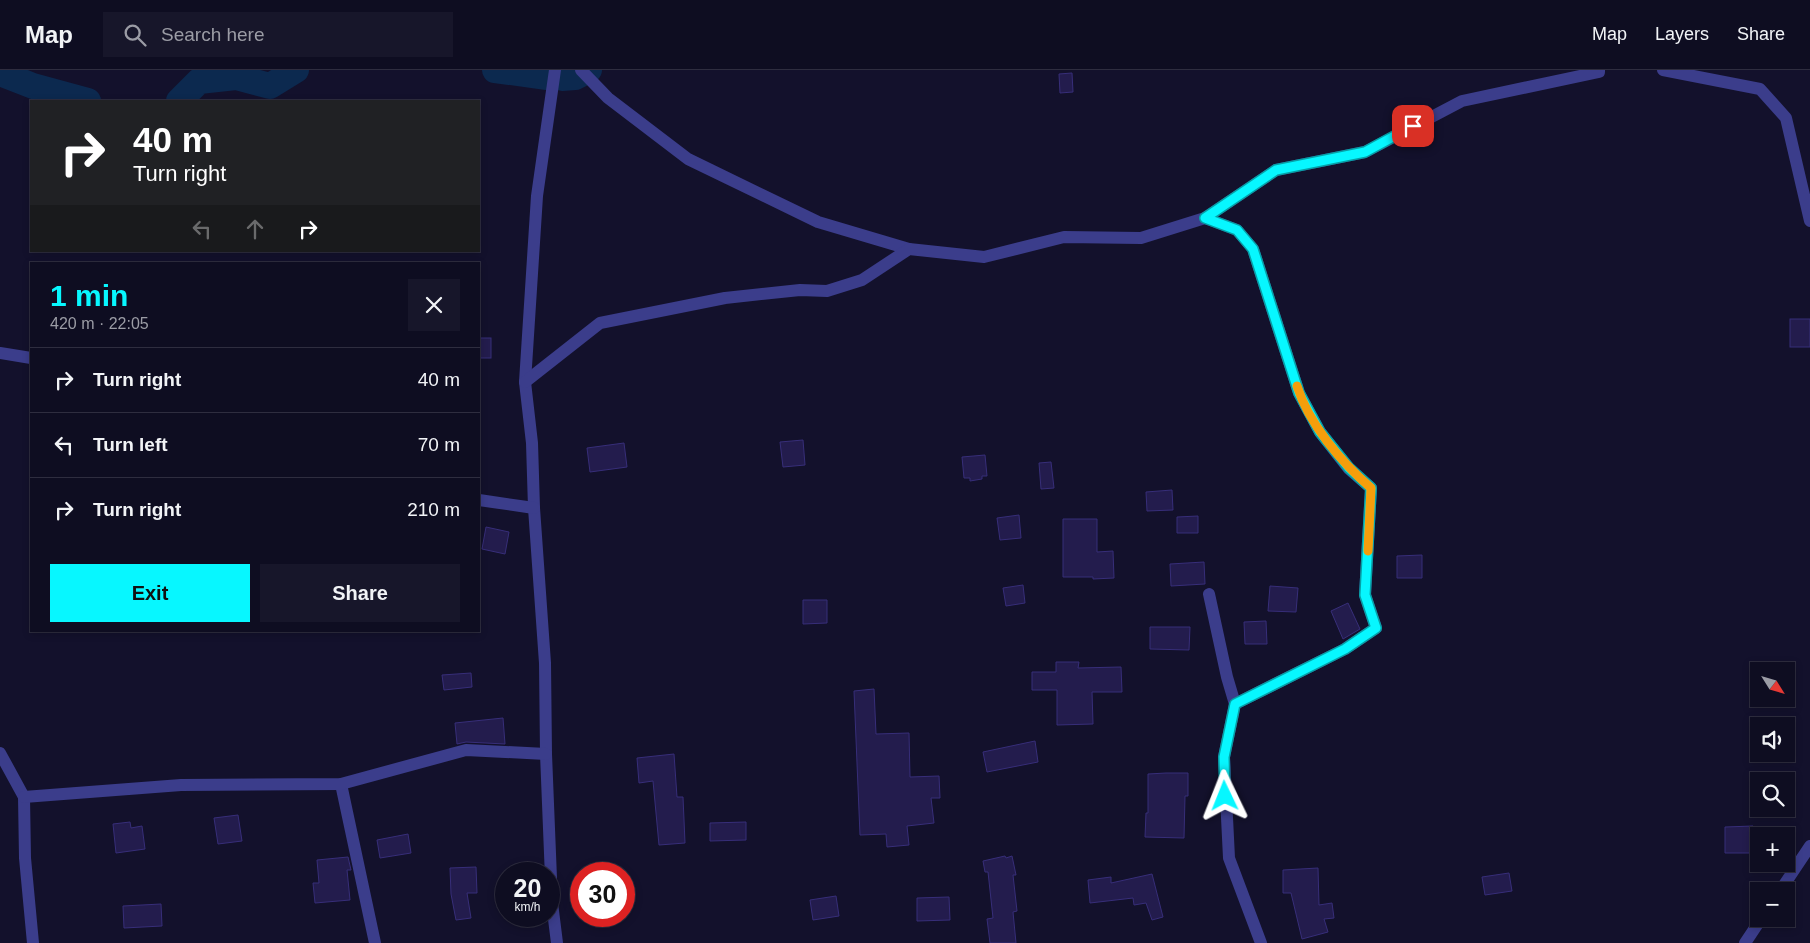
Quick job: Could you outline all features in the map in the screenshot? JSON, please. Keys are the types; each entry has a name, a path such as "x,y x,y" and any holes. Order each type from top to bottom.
{"street":[{"path":"555,70 537,196 525,382 532,443 534,508 545,663 546,754 552,902 557,943"},
{"path":"581,70 608,98 688,159 818,222 909,250 984,258 1064,237 1141,238 1205,218 1276,170 1365,152 1462,101 1599,72 1599,70"},
{"path":"1662,70 1760,89 1786,118 1810,221"},
{"path":"1205,218 1237,230 1253,249 1299,393 1320,432 1349,468 1371,488 1365,595 1376,628 1345,649 1235,704"},
{"path":"525,382 600,323 725,298 800,290 827,291 862,280 909,250"},
{"path":"0,353 30,358"},
{"path":"480,500 534,508"},
{"path":"1209,594 1227,677 1235,704 1224,757 1229,858 1249,906 1261,943"},
{"path":"24,797 181,785 341,784 466,750 546,754"},
{"path":"0,753 24,797 25,858 33,943"},
{"path":"341,784 375,943"},
{"path":"1786,882 1810,846"},
{"path":"1745,943 1756,927"}],"building":[{"path":"1072,73 1073,92 1060,93 1059,74"},
{"path":"1790,319 1810,319 1810,347 1790,347"},
{"path":"480,338 491,338 491,358 480,358"},
{"path":"803,440 805,465 783,467 780,442"},
{"path":"624,443 627,467 590,472 587,448"},
{"path":"985,455 987,476 970,481 970,478 964,478 962,457"},
{"path":"1051,462 1054,488 1041,489 1039,463"},
{"path":"1172,490 1173,510 1147,511 1146,492"},
{"path":"1019,515 1021,538 1000,540 997,518"},
{"path":"1198,516 1198,533 1177,533 1177,517"},
{"path":"1063,519 1097,519 1097,552 1113,551 1114,578 1063,577"},
{"path":"486,527 509,532 505,554 482,549"},
{"path":"1422,555 1422,578 1397,578 1397,556"},
{"path":"1204,562 1205,584 1171,586 1170,564"},
{"path":"1023,585 1025,603 1006,606 1003,588"},
{"path":"1270,586 1298,588 1296,612 1268,611"},
{"path":"803,600 827,600 827,623 803,624"},
{"path":"1348,603 1360,629 1343,639 1331,611"},
{"path":"1266,621 1267,644 1245,644 1244,622"},
{"path":"1150,627 1190,627 1189,650 1150,649"},
{"path":"1056,662 1079,662 1078,668 1121,667 1122,692 1092,692 1093,724 1057,725 1057,690 1032,690 1032,672 1056,672"},
{"path":"471,673 472,687 444,690 442,675"},
{"path":"874,689 876,734 909,733 910,777 939,776 940,798 931,798 934,823 907,826 909,845 887,847 886,834 860,835 854,691"},
{"path":"503,718 505,744 466,742 457,744 455,723"},
{"path":"1035,741 1038,762 987,772 983,752"},
{"path":"674,754 677,797 683,797 685,843 659,845 653,781 639,783 637,758"},
{"path":"1188,773 1188,796 1185,796 1184,838 1145,837 1146,813 1148,813 1148,774"},
{"path":"238,815 242,841 218,844 214,818"},
{"path":"130,822 131,828 142,826 145,849 116,853 113,824"},
{"path":"746,822 746,840 710,841 710,823"},
{"path":"1753,826 1750,827 1750,853 1725,853 1725,827"},
{"path":"408,834 411,853 380,858 377,840"},
{"path":"1005,856 1006,858 1012,856 1016,875 1013,875 1017,911 1013,912 1016,943 990,943 987,919 993,918 988,872 985,872 983,861"},
{"path":"348,857 351,870 347,870 350,900 315,903 313,883 319,883 317,860"},
{"path":"476,867 477,893 467,893 471,918 456,920 451,894 450,868"},
{"path":"1318,868 1319,905 1332,903 1334,918 1324,919 1328,932 1302,939 1291,893 1283,893 1283,870"},
{"path":"1509,873 1512,891 1485,895 1482,877"},
{"path":"1152,874 1163,917 1152,920 1146,903 1134,905 1133,898 1090,903 1088,880 1111,877 1111,883"},
{"path":"836,896 839,916 813,920 810,900"},
{"path":"949,897 950,920 917,921 917,898"},
{"path":"161,904 162,926 124,928 123,906"}],"waterway":[{"path":"180,100 199,81 236,77 270,86 296,70"},
{"path":"495,70 547,77"},
{"path":"562,78 575,77 589,70"},
{"path":"0,73 33,86 84,100"}],"slow traffic":[{"path":"1297,386 1320,432 1349,468 1371,488 1368,551"}],"route":[{"path":"1225,796 1224,757 1235,704 1345,649 1376,628 1365,595 1371,488 1349,468 1320,432 1299,393 1253,249 1237,230 1205,218 1276,170 1365,152 1413,126"}]}
